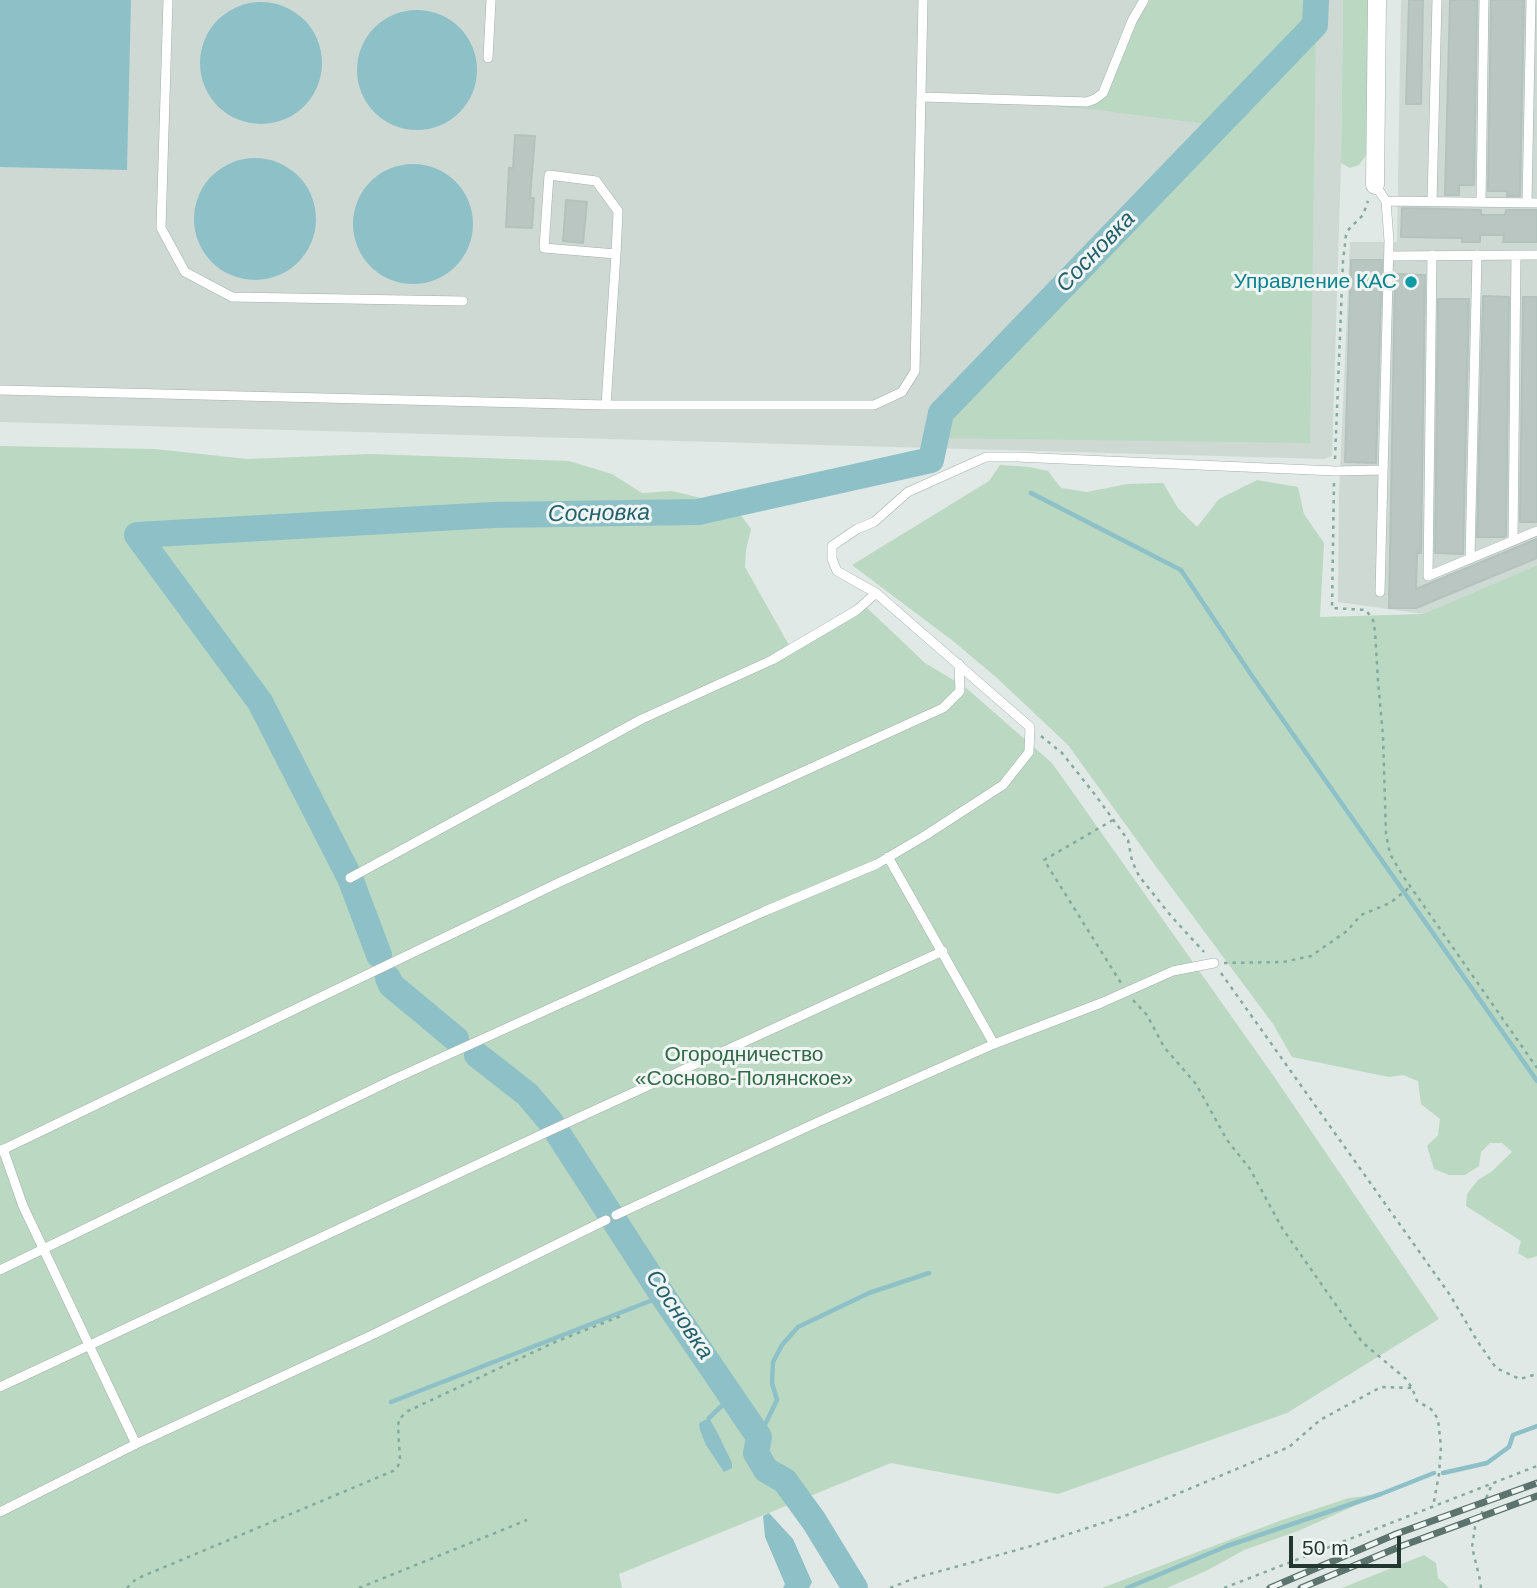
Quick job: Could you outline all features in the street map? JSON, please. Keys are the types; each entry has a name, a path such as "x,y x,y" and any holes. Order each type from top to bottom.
{"street":[{"path":"1375,185 1377,0"}],"lane":[{"path":"168,0 161,228 185,272 232,298 463,301"},
{"path":"488,58 491,0"},
{"path":"0,390 606,405 874,405 902,392 915,371 923,0"},
{"path":"922,97 1087,102 1096,99 1103,93 1132,21 1144,0"},
{"path":"1432,202 1437,0"},
{"path":"1480,202 1484,0"},
{"path":"1386,201 1532,203 1531,0"},
{"path":"606,405 616,254 618,211 596,181 549,175 544,248 616,254"},
{"path":"1375,185 1386,201 1389,256 1380,592"},
{"path":"1432,255 1428,576 1537,530"},
{"path":"1471,558 1477,255"},
{"path":"1513,540 1516,255"},
{"path":"1389,256 1537,255"},
{"path":"0,1270 392,1080 877,863 1003,785 1029,752 1030,727 876,593 837,571 832,559 832,547 857,529 874,522 908,492 986,457 1335,471 1383,470"},
{"path":"350,878 642,719 772,660 857,610 876,593"},
{"path":"136,1444 23,1206 2,1150 560,882 943,708 960,691 959,664"},
{"path":"888,857 994,1044"},
{"path":"0,1387 559,1126 943,951"},
{"path":"616,1215 994,1044 1048,1025 1173,971 1214,963"},
{"path":"0,1512 136,1444 372,1335 606,1220"}],"path":[{"path":"1375,185 1363,215 1346,235 1335,471 1332,608 1366,610 1373,620 1383,736 1388,845 1395,864 1537,1068"},
{"path":"1030,727 1062,753 1128,840 1132,861 1139,876 1214,963 1450,1295 1496,1368 1520,1379 1537,1374"},
{"path":"1113,820 1044,860 1126,992 1147,1015 1164,1047 1196,1084 1227,1140 1250,1169 1282,1228 1362,1342 1406,1379 1417,1401 1431,1409 1438,1419 1441,1447 1433,1507"},
{"path":"1214,963 1283,962 1311,956 1347,931 1361,915 1390,903 1410,886"},
{"path":"127,1588 136,1579 393,1471 400,1459 399,1419 408,1411 555,1342 621,1316"},
{"path":"890,1588 915,1578 1035,1545 1127,1515 1289,1447 1320,1420 1381,1387 1412,1388"},
{"path":"1224,1588 1537,1466"},
{"path":"1480,1588 1472,1548 1475,1527 1492,1484"},
{"path":"359,1588 527,1520"}],"shaded area":[{"path":"0,0 1343,0 1332,456 1324,459 0,422"},
{"path":"1401,0 1537,0 1537,565 1423,614 1338,602 1339,497 1350,242 1397,242"}],"green space":[{"path":"1151,0 1310,0 1310,14 1206,124 1053,106 1094,105 1107,94 1138,19"},
{"path":"1343,0 1370,0 1367,154 1359,165 1350,168 1341,163"},
{"path":"1316,35 1310,443 933,438"},
{"name":"Огородничество «Сосново-Полянское»","path":"0,446 155,449 247,459 370,454 569,461 612,474 642,493 672,491 734,506 751,529 745,567 790,647 865,606 925,663 965,687 1052,763 1275,1078 1439,1319 1287,1413 1058,1494 891,1463 619,1574 622,1588 0,1588"},
{"path":"1000,465 1048,471 1061,488 1087,492 1127,484 1163,483 1178,508 1197,527 1219,499 1257,480 1298,487 1304,514 1324,543 1320,617 1423,614 1537,565 1537,1256 1528,1259 1518,1253 1521,1241 1466,1206 1467,1194 1478,1180 1512,1152 1502,1143 1490,1143 1481,1152 1479,1166 1465,1175 1449,1175 1434,1169 1427,1146 1438,1135 1440,1119 1421,1104 1418,1081 1403,1075 1389,1077 1292,1057 1273,1024 1068,745 953,641 852,565 989,481"},
{"path":"1381,1494 1298,1531 1244,1550 1167,1588 1102,1588 1282,1520 1349,1498"},
{"path":"1424,1555 1436,1563 1438,1578 1449,1588 1342,1588"}],"water":[{"path":"0,0 131,0 127,170 0,167"},
{"path":"261,2 284,7 304,20 317,40 322,63 317,86 304,106 284,119 261,124 238,119 218,106 205,86 200,63 205,40 218,20 238,7"},
{"path":"417,10 440,14 460,27 473,47 477,70 473,93 460,113 440,126 417,130 394,126 374,113 361,93 357,70 361,47 374,27 394,14"},
{"path":"255,158 278,163 298,176 311,196 316,219 311,242 298,262 278,275 255,280 232,275 212,262 199,242 194,219 199,196 212,176 232,163"},
{"path":"413,164 436,168 456,181 469,201 473,224 469,247 456,267 436,280 413,284 390,280 370,267 357,247 353,224 357,201 370,181 390,168"},
{"path":"709,1418 732,1463 732,1468 724,1472 706,1445 700,1430 699,1423"},
{"path":"769,1513 793,1539 812,1582 809,1588 783,1588 785,1584 765,1537 763,1516"}],"building":[{"path":"1409,0 1423,0 1421,104 1406,104"},
{"path":"1450,0 1477,0 1474,185 1459,185 1459,195 1445,195"},
{"path":"1491,0 1524,0 1520,196 1507,196 1507,191 1488,191"},
{"path":"515,135 535,136 530,198 534,198 532,228 506,227 509,168 513,168"},
{"path":"566,200 587,202 583,243 563,241"},
{"path":"1402,208 1481,210 1481,215 1505,215 1506,210 1537,210 1537,242 1503,242 1504,235 1480,235 1480,242 1462,242 1462,238 1401,237"},
{"path":"1351,260 1382,260 1376,463 1345,462"},
{"path":"1395,274 1425,275 1421,553 1417,553 1416,589 1537,539 1537,558 1416,608 1389,608"},
{"path":"1483,296 1509,297 1504,537 1477,537"},
{"path":"1523,297 1537,297 1537,522 1520,522"},
{"path":"1438,299 1469,299 1463,554 1435,553"}],"waterway":[{"name":"Сосновка","path":"379,955 350,878 260,702 137,535 493,515 698,512 931,460 941,413 1315,25 1316,0"},
{"path":"1031,493 1181,570 1252,676 1537,1081"},
{"name":"Сосновка","path":"388,978 391,985 456,1039"},
{"name":"Сосновка","path":"477,1055 527,1094 550,1121 663,1296 759,1437 756,1453 766,1470 785,1481 814,1521 855,1588"},
{"path":"759,1437 777,1400 772,1383 773,1362 782,1345 798,1327 869,1293 929,1273"},
{"path":"391,1402 663,1296"},
{"path":"709,1418 731,1397"},
{"path":"1443,1473 1487,1463 1509,1447 1513,1435 1537,1426"},
{"path":"1127,1588 1227,1546 1381,1494 1434,1473"}],"railway":[{"path":"1270,1588 1396,1534 1537,1483"},
{"path":"1301,1588 1399,1547 1537,1496"}],"place":[{"name":"Управление КАС","path":"1411,282"}]}
